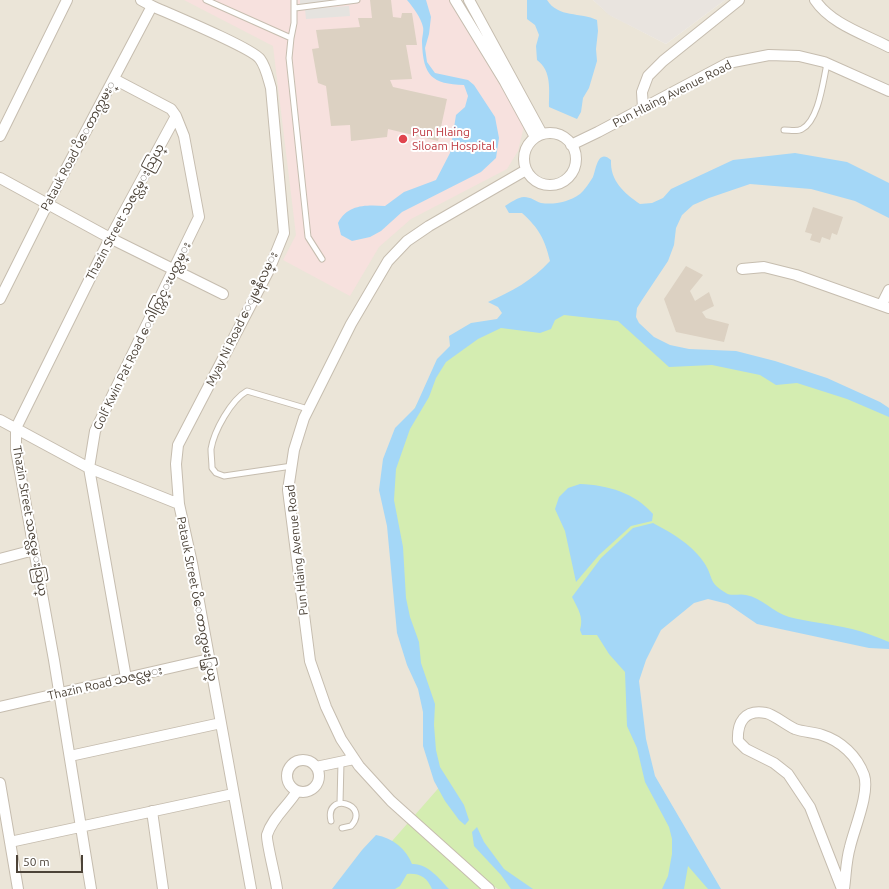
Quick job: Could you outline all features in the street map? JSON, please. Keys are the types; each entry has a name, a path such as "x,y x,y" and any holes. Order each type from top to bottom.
{"street":[{"path":"0,136 67,0"},
{"path":"141,0 152,6"},
{"path":"455,0 504,82 538,135"},
{"path":"469,0 538,135"},
{"path":"815,0 822,10 834,19 889,47"},
{"path":"643,108 642,92 648,76 663,61 734,2"},
{"name":"Patauk Road ပိေတာက္လမး္","path":"0,299 48,203 152,6"},
{"name":"Myay Ni Road ေျမနီလမ္း","path":"152,6 234,43 259,58 268,74 271,88 284,233 269,270 178,446 176,464 179,504"},
{"name":"Pun Hlaing Avenue Road","path":"571,145 728,64 769,55 799,56 827,64 889,91"},
{"path":"114,78 171,109 176,116"},
{"name":"Thazin Street သဇင္လမ္းသြယ္","path":"91,889 60,694 16,450 16,428 110,238 176,116"},
{"name":"Golf Kwin Pat Road ေဂါက္ကြင္းပတ္လမ္း","path":"126,678 89,468 95,431 199,217 184,136 176,116"},
{"path":"558,134 567,140 571,145 576,158 574,169 565,181 552,186 538,183 526,170 523,161 524,152 528,144 538,135 558,134"},
{"name":"Pun Hlaing Avenue Road","path":"489,889 391,801 354,759 341,739 326,708 310,661 288,490 294,450 308,409 350,324 388,261 407,241 428,226 526,170"},
{"path":"0,178 110,238 223,294"},
{"path":"742,269 764,267 796,275 885,306 889,290"},
{"name":"Patauk Street ပိေတာက္လမး္သြယ္","path":"0,420 89,468 179,504 192,563 251,889"},
{"path":"0,559 34,550"},
{"name":"Thazin Road သဇင္လမ္း","path":"0,707 209,659"},
{"path":"753,713 767,713 796,730 821,734 835,740 847,748 858,763 864,777 864,792 849,848 843,889 810,807 788,774 774,763 746,749 738,741 737,729 742,719 753,713"},
{"path":"70,756 220,723"},
{"path":"316,767 354,759"},
{"path":"304,760 313,763 316,767 319,775 317,784 306,792 297,791 287,782 288,768 295,762 304,760"},
{"path":"0,783 18,889"},
{"path":"277,889 273,862 267,843 267,835 275,819 288,805 297,791"},
{"path":"10,842 81,828 152,810 233,794"},
{"path":"152,810 163,889"}],"lane":[{"path":"206,0 290,38"},
{"path":"294,0 294,23 290,38 289,58 308,237 322,259"},
{"path":"295,8 357,0"},
{"path":"784,130 797,131 804,128 814,115 827,64"},
{"path":"292,466 224,476 216,473 212,468 212,449 220,424 232,406 242,394 247,391 308,409"},
{"path":"340,803 341,762"},
{"path":"331,821 330,816 332,809 340,803 350,805 356,815 351,826 342,828"}],"shaded area":[{"path":"0,0 593,0 610,15 666,44 725,0 889,0 889,889 0,889"},
{"name":"Pun Hlaing Siloam Hospital","path":"184,0 450,0 524,126 518,151 507,169 411,219 379,247 350,296 283,260 296,235 273,46"},
{"path":"300,0 352,0 300,5"},
{"path":"593,0 725,0 666,44 609,15"},
{"path":"349,6 350,16 306,19 305,9"}],"green space":[{"path":"562,279 670,355 773,368 889,413 889,644 787,623 690,585 632,663 651,780 715,889 498,889 495,887 493,889 350,889 443,783 429,752 424,698 406,629 387,492 398,438 440,363"}],"water":[{"path":"407,0 426,0 431,17 429,34 425,48 427,62 435,73 468,80 474,85 495,117 499,138 496,158 481,172 402,212 381,231 370,237 352,241 341,235 338,223 347,212 364,206 385,206 404,192 436,180 450,153 456,115 465,107 468,96 464,85 444,83 431,76 427,70 424,63 423,54 423,27 419,16"},
{"path":"527,0 547,0 557,10 597,20 597,61 589,88 583,98 581,112 577,119 549,107 549,81 542,64 537,60 536,46 539,35 535,25 527,19"},
{"path":"795,153 847,162 889,183 889,218 855,201 811,189 750,184 709,198 693,205 682,215 676,228 674,245 668,261 637,308 636,317 639,323 654,337 670,345 689,349 736,351 775,361 827,378 880,402 889,408 889,417 847,399 797,383 776,385 760,375 712,365 669,367 618,321 564,315 555,320 551,329 540,333 501,328 478,339 446,362 436,378 429,397 410,429 396,469 394,500 403,547 406,598 410,617 419,642 421,663 435,704 434,725 436,750 440,767 464,805 469,820 465,825 459,820 445,801 434,781 423,746 423,712 418,689 407,665 397,633 387,526 379,490 383,459 395,428 415,408 437,359 450,346 449,336 471,323 497,319 502,313 498,307 488,302 521,285 550,261 546,247 533,224 522,213 509,213 505,206 522,197 541,203 551,204 576,197 582,193 589,184 598,161 603,156 611,160 613,174 619,186 640,204 652,203 663,198 671,189 733,160"},
{"path":"580,484 611,488 638,501 653,514 652,521 631,526 599,555 576,582 565,531 555,509 559,497 568,488"},
{"path":"653,523 675,536 695,551 708,569 716,586 726,593 731,595 752,597 789,617 852,629 889,642 889,649 869,648 757,624 728,604 708,599 694,603 661,630 646,660 639,681 646,739 655,776 721,889 708,889 688,866 684,889 662,889 668,876 672,854 672,839 669,827 645,782 637,748 627,726 625,672 609,654 597,635 582,635 580,630 581,617 572,597 601,558 633,528"},
{"path":"477,827 484,842 504,869 533,889 511,889 501,875 474,846 472,832"},
{"path":"376,835 382,836 398,845 412,864 418,864 428,869 449,889 432,889 428,881 419,875 407,874 400,886 395,889 332,889 362,850"}],"building":[{"path":"370,0 391,0 393,17 401,18 402,13 412,13 417,45 406,45 412,79 390,80 393,87 447,99 438,141 388,129 387,137 351,141 350,125 331,126 326,86 318,83 312,49 319,48 316,30 360,27 358,18 372,18"},
{"path":"813,207 843,217 837,235 832,233 830,240 822,237 820,243 810,240 812,234 805,232"},
{"path":"686,266 703,275 690,291 695,301 709,292 714,306 702,312 706,318 729,324 724,342 676,332 664,299"}],"place":[{"name":"Pun Hlaing Siloam Hospital","path":"403,139"}]}
